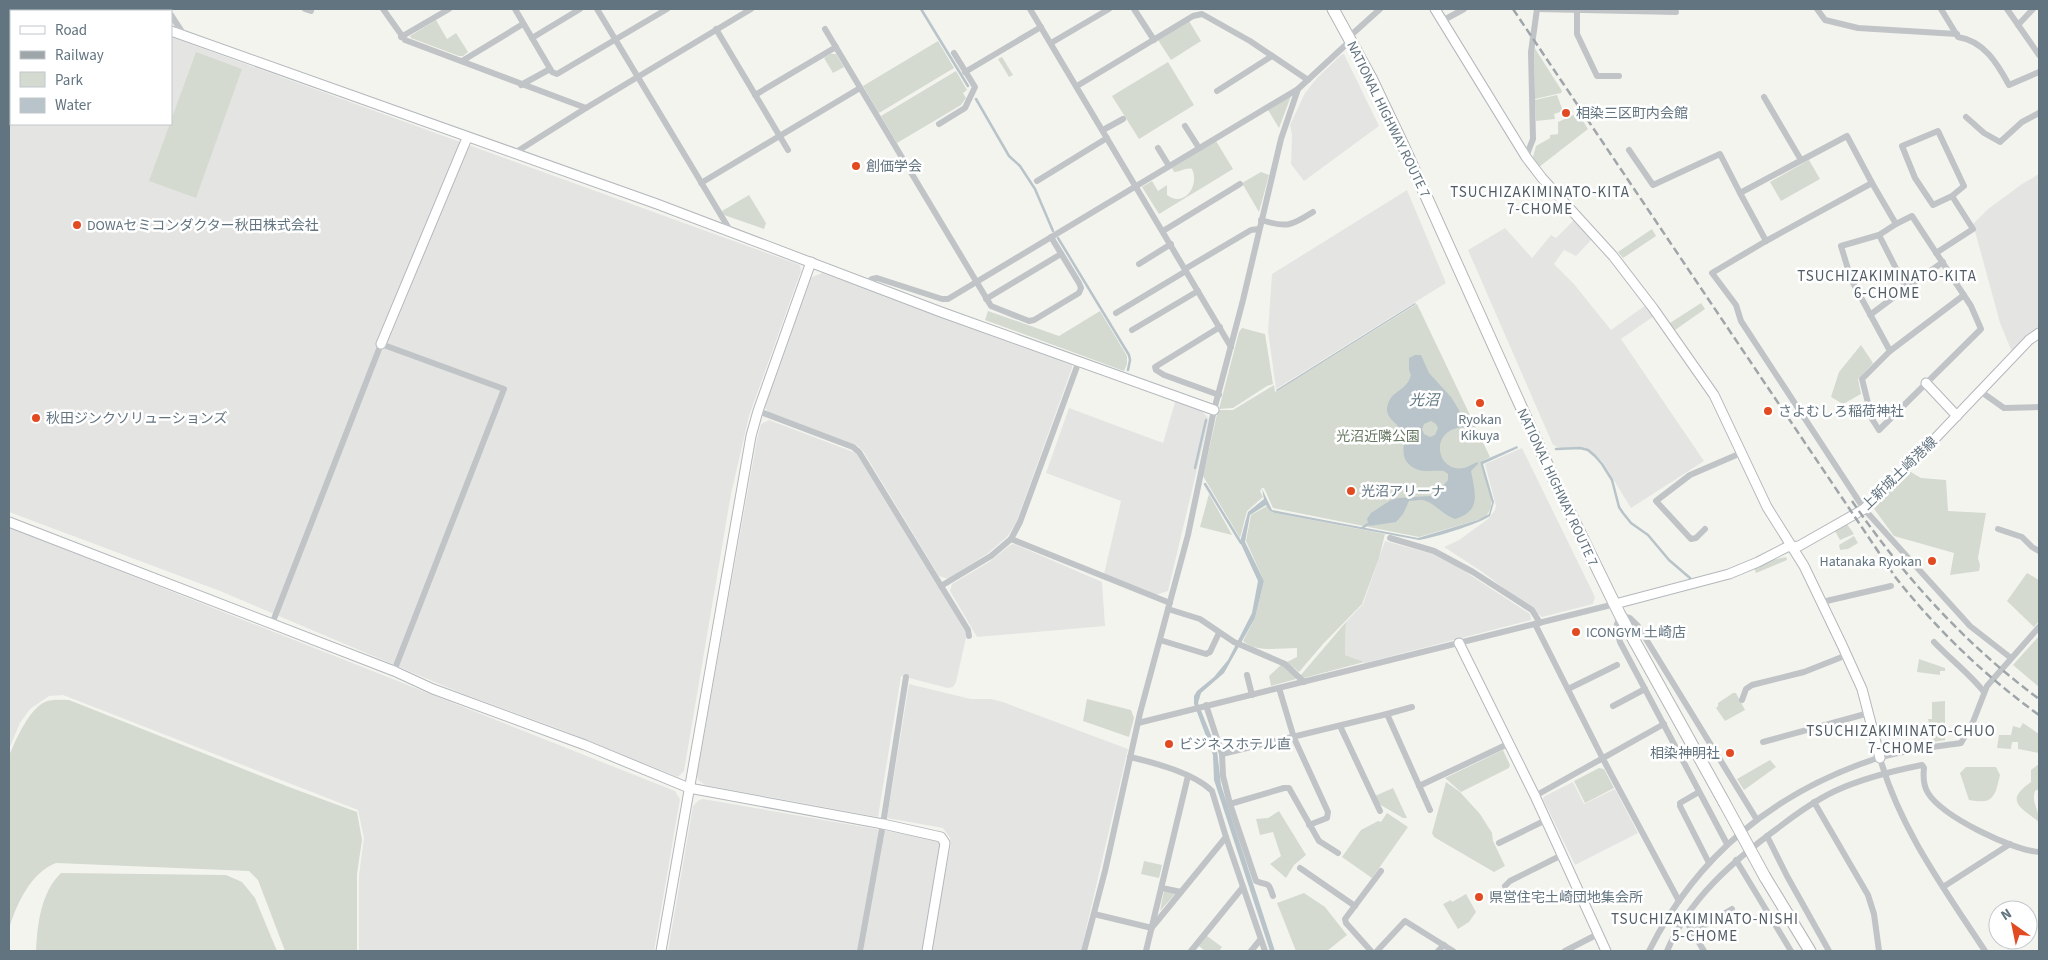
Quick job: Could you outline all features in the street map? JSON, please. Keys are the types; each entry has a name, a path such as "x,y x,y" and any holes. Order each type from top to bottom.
{"highway":[{"name":"NATIONAL HIGHWAY ROUTE 7","path":"1333,9 1350,38 1403,145 1555,482 1617,610 1765,877 1810,951"}],"street":[{"path":"383,9 401,37 405,40 586,108"},
{"path":"401,37 448,9"},
{"path":"514,9 552,72 558,74 667,9"},
{"path":"532,38 580,9"},
{"path":"597,9 731,232"},
{"path":"514,154 638,76 750,9"},
{"path":"1030,9 1231,347"},
{"path":"1051,43 1109,9"},
{"path":"1134,9 1154,40"},
{"path":"866,283 872,278 877,278 942,299 948,299 1298,88 1380,9"},
{"path":"1435,9 1526,156 1542,178 1613,256 1653,308 1714,396 1767,507 1793,547 1847,655 1862,689 1884,772 1904,822 1943,887 1985,951"},
{"path":"1442,21 1464,9"},
{"path":"1526,156 1533,139 1531,52 1537,9 1676,12"},
{"path":"1817,9 1825,20 1858,28 1957,34"},
{"path":"1941,9 1958,36 1972,39 1994,60 2009,85 2039,72"},
{"path":"2008,9 2039,52"},
{"path":"2018,25 2034,9"},
{"path":"1576,10 1577,34 1597,76 1619,76"},
{"path":"1077,86 1154,40 1193,12 1202,14 1250,41 1308,80"},
{"path":"172,16 185,36"},
{"path":"462,61 523,24"},
{"path":"966,72 1041,27"},
{"path":"716,29 788,150"},
{"path":"825,29 991,306 1029,321 1034,320 1079,293 1081,288 1079,283 1051,237"},
{"path":"172,31 731,232 1214,410"},
{"path":"755,95 836,47"},
{"path":"954,53 980,95"},
{"path":"1217,91 1272,56"},
{"path":"521,85 550,68"},
{"path":"939,124 965,108 975,87"},
{"path":"701,183 860,88"},
{"path":"1084,951 1138,723 1188,535 1214,410 1281,139 1298,88"},
{"path":"1764,97 1801,160"},
{"path":"1966,116 1984,133 2000,142 2022,122 2039,113"},
{"path":"1103,130 1123,119"},
{"path":"1185,126 1200,148"},
{"path":"1938,131 1964,186 1952,196 1933,205 1915,178 1902,146 1938,131"},
{"path":"1740,193 1847,136 1896,224"},
{"path":"272,624 381,344 467,138"},
{"path":"1037,181 1108,138"},
{"path":"1158,148 1169,166"},
{"path":"1629,150 1653,185 1720,154 1766,241"},
{"path":"1872,183 1712,273 1736,305 1741,321 1864,508 1970,626 2012,658"},
{"path":"1163,231 1240,184"},
{"path":"1936,253 1973,229 1952,196"},
{"path":"1261,220 1281,226 1288,225 1313,212"},
{"path":"1890,352 1851,279 1841,246 1878,235 1912,216 1936,253 1964,295 1971,306 1981,329 1879,430 1872,419 1862,379 1890,352 1964,295"},
{"path":"1116,313 1251,230 1259,229"},
{"path":"1878,235 1906,288"},
{"path":"1139,264 1171,244"},
{"path":"986,298 1061,254"},
{"path":"661,951 751,436 758,411 811,262"},
{"path":"1870,315 1942,262"},
{"path":"1132,330 1198,291"},
{"path":"1219,395 1164,375 1156,370 1155,367 1220,327"},
{"name":"上新城土崎港線","path":"1617,610 1728,574 1758,562 1787,547 1799,546 1864,508 2039,333"},
{"path":"381,344 504,389 394,671"},
{"path":"941,586 991,556 1011,539 1020,522 1079,361"},
{"path":"1926,383 1958,416"},
{"path":"1980,391 2004,408 2039,407"},
{"path":"758,411 853,447 860,452 968,630 969,636"},
{"path":"1705,529 1696,538 1691,539 1656,501 1690,475 1741,453"},
{"path":"9,522 394,671 433,689 585,745 688,788 883,824 941,837 945,842 927,951"},
{"path":"1998,529 2022,537 2039,551"},
{"path":"1390,538 1434,551 1473,572 1532,610 1603,759 1679,900"},
{"path":"1011,539 1200,619 1235,643 1284,664 1304,682"},
{"path":"1822,602 1891,586"},
{"path":"1617,610 1617,634 1727,844"},
{"path":"1138,723 1538,624 1617,610 1630,618 1638,626 1757,820"},
{"path":"1649,951 1679,900 1709,863 1727,844 1757,820 1805,789 1832,776 1880,758 1961,742 1973,722 1987,686 2039,626"},
{"path":"1160,640 1206,654 1210,652 1218,635"},
{"path":"1934,642 1984,692"},
{"path":"1459,643 1510,743 1606,951"},
{"path":"1742,700 1746,689 1752,684 1804,672 1847,655"},
{"path":"1568,689 1617,665"},
{"path":"1247,675 1252,695"},
{"path":"860,951 883,824 906,677"},
{"path":"1279,688 1294,738 1328,812 1327,818 1309,825"},
{"path":"1613,706 1645,688"},
{"path":"1204,706 1222,754 1223,776 1230,804 1256,881 1269,884 1273,896"},
{"path":"1222,754 1294,738 1412,707"},
{"path":"1764,742 1868,713"},
{"path":"1387,714 1430,810"},
{"path":"1535,796 1664,724"},
{"path":"1340,726 1380,811"},
{"path":"1419,786 1510,743"},
{"path":"1130,757 1153,762 1188,776 1207,786 1212,791 1264,951"},
{"path":"1667,951 1685,919 1712,884 1736,860 1814,802 1835,791 1884,772 1922,765 1924,768 1922,778 1927,792 1941,807 1969,826 2010,844 2039,852"},
{"path":"1146,951 1188,776"},
{"path":"1230,804 1289,788 1319,841 1338,854"},
{"path":"1699,792 1680,803 1680,806 1709,863"},
{"path":"1814,802 1868,894 1874,914 1879,951"},
{"path":"1499,843 1546,820"},
{"path":"1767,836 1829,951"},
{"path":"1152,928 1226,837"},
{"path":"1943,887 2010,844"},
{"path":"1505,886 1510,881 1562,855"},
{"path":"1736,860 1791,951"},
{"path":"1300,868 1355,906"},
{"path":"1371,951 1345,919 1381,871"},
{"path":"1191,951 1243,887"},
{"path":"1162,888 1181,892"},
{"path":"1693,932 1732,909"},
{"path":"1094,914 1152,928"},
{"path":"1685,919 1702,951"},
{"path":"1376,951 1405,921 1453,951"},
{"path":"1565,951 1598,934"},
{"path":"1251,951 1260,940"},
{"path":"1438,951 1444,945"}],"shaded area":[{"path":"9,9 96,10 10,10 10,125 172,125 172,37 800,265 801,271 749,416 731,494 684,771 678,777 562,730 463,694 220,591 9,512"},
{"path":"1344,54 1379,126 1304,181 1291,164 1292,135 1290,125 1305,93 1317,78"},
{"path":"2039,174 2039,327 2012,352 2000,323 1973,224 1988,209"},
{"path":"1407,190 1446,283 1276,389 1268,331 1272,274"},
{"path":"1575,219 1593,238 1576,256 1564,250 1554,264 1574,284 1611,330 1646,305 1654,316 1621,339 1704,461 1631,508 1602,461 1582,448 1560,448 1553,445 1468,250 1505,228 1532,258 1551,235 1556,238"},
{"path":"822,273 1070,362 1072,365 1016,523 1007,537 987,554 948,579 939,576 863,451 858,446 768,412 765,408 764,404 808,282 812,277"},
{"path":"1176,399 1201,410 1209,419 1168,591 1156,595 1104,574 1121,501 1046,473 1069,408 1163,443"},
{"path":"769,420 856,453 965,631 966,638 956,682 953,687 948,688 901,676 878,817 705,785 698,780 697,775 757,439 761,424"},
{"path":"1522,448 1595,597 1593,604 1542,617 1481,571 1444,547 1459,540 1488,519 1495,510 1496,506 1485,464"},
{"path":"9,527 675,791 680,799 654,951 359,951 359,875 364,838 358,810 63,695 49,696 30,709 20,723 9,749"},
{"path":"1385,541 1433,554 1455,565 1530,614 1531,620 1365,663 1345,655 1346,622 1363,604"},
{"path":"1014,544 1102,582 1105,626 977,637 950,591 952,584 989,562 1010,545"},
{"path":"909,684 971,699 991,699 1003,702 1128,749 1081,951 930,951 951,844 950,838 943,828 887,818"},
{"path":"1573,782 1584,804 1615,789 1638,833 1575,865 1543,799 1545,796"},
{"path":"703,799 933,839 942,844 922,951 668,951 693,806"}],"green space":[{"path":"436,20 447,39 456,33 468,52 463,56 459,56 411,38 410,36"},
{"path":"1189,21 1201,41 1171,60 1158,40"},
{"path":"938,41 954,68 879,113 863,86"},
{"path":"1534,47 1562,91 1561,93 1535,99"},
{"path":"196,52 242,69 196,198 149,181 169,125 172,125 172,118"},
{"path":"830,54 836,54 844,67 833,73 824,58"},
{"path":"1002,57 1013,75 1009,77 998,59"},
{"path":"1168,62 1194,105 1139,139 1112,96"},
{"path":"956,71 967,90 963,93 966,98 961,105 897,143 881,116"},
{"path":"1557,95 1563,111 1554,114 1555,119 1536,121 1535,100"},
{"path":"1291,96 1279,128 1268,110"},
{"path":"1578,113 1588,129 1539,167 1533,157 1536,146 1550,138 1550,135 1558,134 1558,122"},
{"path":"1216,141 1233,169 1159,214 1142,187 1152,181 1158,191 1167,185 1167,195 1179,199 1184,197 1189,193 1194,182 1192,169 1174,172 1172,168"},
{"path":"1809,160 1820,179 1781,201 1770,182"},
{"path":"1261,172 1269,175 1259,212 1242,183"},
{"path":"749,195 766,223 764,229 724,215 722,211"},
{"path":"1652,229 1656,236 1623,258 1618,252"},
{"path":"1701,303 1705,309 1675,330 1670,323"},
{"name":"光沼近隣公園","path":"1417,304 1490,457 1480,462 1490,493 1490,508 1487,514 1481,519 1419,537 1273,508 1264,488 1262,488 1260,491 1263,497 1247,511 1240,538 1203,476 1218,410 1233,410 1274,385 1275,392"},
{"path":"988,311 1059,336 1100,311 1127,356 1127,364 1124,371 985,320"},
{"path":"1242,328 1265,334 1273,384 1233,408 1219,409 1239,332"},
{"path":"1861,345 1873,363 1858,379 1861,394 1843,404 1831,397 1839,372"},
{"path":"1909,471 1921,478 1946,480 1948,511 1986,513 1978,558 1979,571 1950,575 1954,553 1894,536 1872,506 1895,487"},
{"path":"1209,494 1232,535 1200,527"},
{"path":"1267,506 1270,511 1275,513 1385,534 1379,558 1362,604 1299,672 1287,662 1297,657 1297,648 1261,648 1249,645 1243,641 1255,618 1264,581 1246,541 1251,515"},
{"path":"1847,524 1854,534 1840,540 1835,531"},
{"path":"1854,536 1858,543 1848,549 1840,550 1839,545"},
{"path":"1786,557 1787,560 1756,573 1754,568 1772,560"},
{"path":"2027,573 2039,580 2039,621 2034,627 2007,601"},
{"path":"1346,622 1345,655 1364,662 1304,678 1300,676"},
{"path":"2039,636 2039,687 2013,665"},
{"path":"1919,659 1945,668 1945,671 1940,671 1940,675 1917,672"},
{"path":"1282,664 1296,679 1271,686 1269,676"},
{"path":"1736,693 1745,710 1725,721 1716,708 1718,703"},
{"path":"1087,699 1131,710 1134,718 1129,737 1083,721"},
{"path":"50,700 69,700 357,812 362,840 357,874 357,951 285,951 258,880 249,871 56,863 47,867 39,874 26,890 20,900 9,929 9,756 23,726 33,711"},
{"path":"1945,701 1945,740 1933,742 1928,719 1932,719 1932,702"},
{"path":"2023,723 2039,734 2039,753 2018,749 2018,742 2012,742 2011,749 1997,748 1999,735 2011,735 2013,726 2020,728"},
{"path":"1503,750 1510,765 1509,768 1461,792 1445,778"},
{"path":"1770,760 1776,767 1744,790 1737,779"},
{"path":"2039,764 2039,789 2035,791 2034,799 2039,822 2021,808 2017,799 2018,794 2031,782 2031,770"},
{"path":"1966,767 1996,767 2000,775 1997,788 1992,797 1984,801 1969,800 1960,773"},
{"path":"1599,768 1604,769 1614,788 1585,803 1574,781"},
{"path":"1446,782 1460,792 1480,814 1492,833 1493,841 1505,866 1494,872 1434,837 1432,833"},
{"path":"1393,788 1407,818 1403,818 1379,804 1375,796"},
{"path":"1279,811 1306,855 1294,865 1286,878 1270,864 1281,856 1273,832 1260,835 1256,819 1268,818"},
{"path":"1387,813 1408,827 1372,878 1342,857 1361,830 1378,821 1381,822"},
{"path":"1144,861 1162,865 1159,878 1141,874"},
{"path":"61,873 226,875 242,882 255,898 277,951 36,951 41,909 54,881"},
{"path":"1164,891 1176,893 1160,911"},
{"path":"1304,893 1325,907 1347,935 1327,951 1296,951 1277,903"},
{"path":"1466,894 1476,912 1469,922 1458,929 1443,904 1451,900 1452,902"},
{"path":"1207,936 1222,947 1219,951 1205,951 1199,946"}],"water":[{"path":"1415,303 1416,304 1276,390"},
{"name":"光沼","path":"1421,355 1429,373 1451,397 1465,420 1464,427 1453,430 1445,435 1441,442 1440,450 1442,458 1454,468 1464,468 1478,462 1471,471 1475,500 1473,506 1464,516 1455,519 1426,501 1409,501 1403,514 1396,522 1369,526 1367,519 1371,513 1391,500 1430,496 1437,493 1448,480 1448,474 1444,471 1421,470 1409,464 1404,456 1402,433 1389,417 1387,409 1390,399 1406,384 1411,375 1409,358","holes":["1431,421 1438,428 1435,435 1430,437 1424,434 1422,429 1424,424"]},
{"path":"1517,446 1518,448 1483,464 1494,502 1490,516 1466,527 1434,537 1419,540 1275,513 1270,511 1266,505 1250,515 1245,542 1264,581 1255,618 1224,673 1201,693 1198,703 1217,750 1221,785 1275,951 1270,951 1214,780 1213,755 1194,704 1194,696 1197,691 1214,677 1228,660 1252,613 1258,581 1240,542 1248,512 1264,499 1262,489 1272,510 1418,538 1478,520 1489,514 1492,503 1480,462"}],"waterway":[{"path":"921,9 968,86"},
{"path":"976,99 1009,156 1020,166 1035,189 1053,231"},
{"path":"1058,238 1129,355 1128,370"},
{"path":"1195,468 1206,420"},
{"path":"1556,449 1580,448 1588,450 1595,456 1612,480 1619,507 1623,513 1631,523 1648,535 1669,560 1690,578"},
{"path":"1205,484 1241,543"},
{"path":"1362,528 1368,524"}],"railway":[{"path":"1513,9 1896,578 1928,616 1963,652 2000,685 2039,715"},
{"path":"1852,501 1893,556 1937,608 1986,656 2039,699"}],"place":[{"name":"相染三区町内会館","path":"1566,113"},
{"name":"創価学会","path":"856,166"},
{"name":"DOWAセミコンダクター秋田株式会社","path":"77,225"},
{"name":"Ryokan Kikuya","path":"1480,403"},
{"name":"さよむしろ稲荷神社","path":"1768,411"},
{"name":"秋田ジンクソリューションズ","path":"36,418"},
{"name":"光沼アリーナ","path":"1351,491"},
{"name":"Hatanaka Ryokan","path":"1932,561"},
{"name":"ICONGYM 土崎店","path":"1576,632"},
{"name":"ビジネスホテル直","path":"1169,744"},
{"name":"相染神明社","path":"1730,753"},
{"name":"県営住宅土崎団地集会所","path":"1479,897"}],"district":[{"name":"TSUCHIZAKIMINATO-KITA 7-CHOME","path":"1540,200"},
{"name":"TSUCHIZAKIMINATO-KITA 6-CHOME","path":"1887,284"},
{"name":"TSUCHIZAKIMINATO-CHUO 7-CHOME","path":"1901,740"},
{"name":"TSUCHIZAKIMINATO-NISHI 5-CHOME","path":"1705,928"}]}
